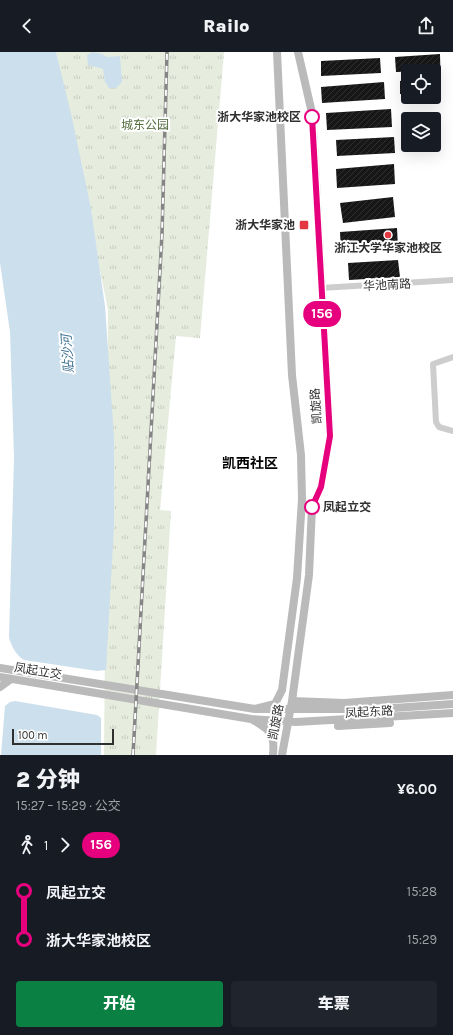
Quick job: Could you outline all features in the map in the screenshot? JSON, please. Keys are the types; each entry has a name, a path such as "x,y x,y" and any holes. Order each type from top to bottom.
{"main road":[{"path":"255,709 275,704 282,690 297,578 302,498 301,455 292,375 277,52"},
{"name":"凯旋路","path":"282,755 292,702 309,575 312,507 321,487 330,436 326,325 321,288 312,113 298,52"},
{"name":"凤起立交","path":"0,668 255,709 379,709 453,704"},
{"name":"凤起立交","path":"0,677 251,719 296,722 453,713"},
{"path":"0,687 11,679"},
{"name":"凤起东路","path":"292,702 344,703 453,695"},
{"name":"凤起东路","path":"287,727 367,725 453,718"},
{"path":"251,719 266,727 272,734 273,755"}],"street":[{"name":"华池南路","path":"321,288 453,280"},
{"path":"453,357 433,364 436,422 439,427 453,431"}],"green space":[{"name":"城东公园","path":"56,52 224,52 200,338 176,336 160,510 171,511 156,755 104,755 108,310"}],"water":[{"name":"贴沙河","path":"0,52 56,52 72,118 91,209 105,306 114,437 114,526 106,670 97,671 24,660 11,645 9,638 14,457 10,332 0,263"},
{"path":"93,52 107,57 120,56 122,82 116,88 109,88 105,82 103,69 88,65 87,55"},
{"path":"15,701 97,715 101,718 101,755 1,755 5,706 10,702"}],"building":[{"path":"440,54 440,64 401,64 401,72 396,72 395,57"},
{"path":"380,58 381,73 321,76 321,61"},
{"path":"401,81 401,94 400,94"},
{"path":"384,82 385,99 322,103 321,87"},
{"path":"391,109 392,127 327,130 326,113"},
{"path":"394,137 395,153 337,156 336,140"},
{"path":"394,164 395,184 337,188 336,169"},
{"path":"393,197 395,217 343,223 340,203"},
{"path":"397,228 398,248 341,252 340,232"},
{"path":"398,260 400,277 349,280 348,263"}],"railway":[{"path":"133,755 162,234 167,52"}],"bus line":[{"name":"156","path":"312,117 330,436 321,487 312,507"}],"place":[{"name":"浙大华家池校区","path":"312,117"},
{"name":"浙大华家池","path":"304,225"},
{"name":"浙江大学华家池校区","path":"388,235"},
{"name":"凤起立交","path":"312,507"}],"district":[{"name":"凯西社区","path":"250,463"}]}
